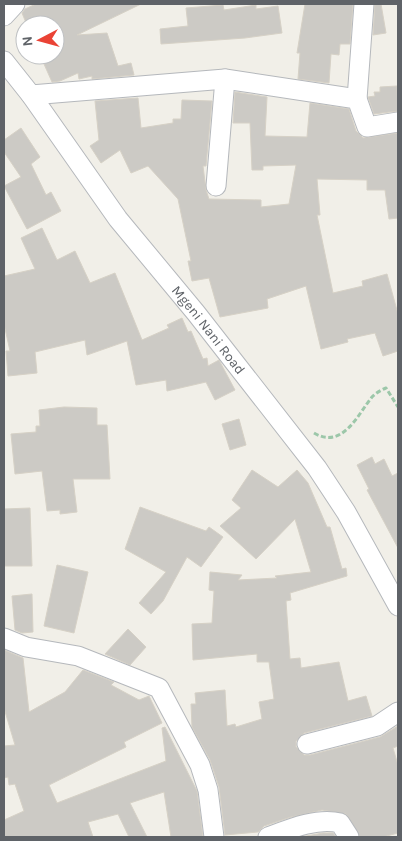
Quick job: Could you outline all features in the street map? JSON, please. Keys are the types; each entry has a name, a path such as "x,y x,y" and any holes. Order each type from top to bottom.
{"street":[{"path":"4,16 15,4"},
{"path":"364,4 357,99 367,127 398,122"},
{"name":"Mgeni Nani Road","path":"4,61 31,95 118,219 196,313 317,468 346,512 398,606"},
{"path":"31,95 225,79 357,99"},
{"path":"216,186 225,79"},
{"path":"4,638 26,648 78,656 159,688 200,765 208,790 214,837"},
{"path":"307,744 377,726 398,712"},
{"path":"268,837 321,821 331,821 340,823 349,837"}],"path":[{"path":"286,429 302,426 320,436 334,436 352,426 373,395 386,388 398,407"}],"building":[{"path":"36,4 141,4 77,35 107,33 118,66 131,63 134,75 92,79 92,76 79,79 78,73 60,81 52,82 44,65 65,65 65,15 23,15 25,9"},
{"path":"305,4 353,4 350,44 340,44 339,55 331,54 329,83 298,79 300,53 297,53"},
{"path":"375,4 381,4 386,33 373,35"},
{"path":"223,5 224,10 256,5 256,9 278,6 282,33 245,38 161,44 160,29 188,26 186,8"},
{"path":"397,86 398,111 374,114 368,97 375,96 374,92 380,92 380,87"},
{"path":"235,92 267,97 265,136 307,137 310,103 349,109 356,131 363,138 398,133 398,218 389,219 385,190 367,190 367,180 317,179 320,215 317,215 333,293 363,286 362,281 387,274 398,314 398,351 383,356 375,333 347,339 348,342 321,349 306,286 267,299 268,308 220,317 209,278 192,281 188,261 191,261 178,199 148,166 131,173 120,150 101,163 90,146 99,140 95,101 138,98 141,128 173,123 173,119 181,119 182,100 212,101 206,166 203,166 209,199 261,200 261,207 289,204 296,165 263,166 263,170 252,170 250,123 233,123"},
{"path":"21,128 40,157 31,164 46,195 51,192 61,211 27,229 4,186 21,177 4,152 4,140"},
{"path":"42,228 57,260 75,251 90,283 115,273 142,340 169,328 167,325 182,318 188,332 191,331 203,359 207,358 208,366 219,360 235,390 215,400 206,382 167,391 166,380 136,385 127,341 87,355 85,340 35,352 37,373 8,376 6,351 10,351 4,324 4,276 35,269 21,238"},
{"path":"64,407 97,408 97,425 107,425 110,479 73,479 77,512 60,514 60,510 47,511 42,471 15,474 11,434 36,432 36,426 40,426 39,410"},
{"path":"239,419 246,445 230,450 222,424"},
{"path":"372,457 375,464 384,459 392,476 398,473 398,548 367,490 369,489 357,465"},
{"path":"252,470 278,487 297,470 308,483 327,527 330,527 342,569 346,568 347,576 290,593 291,600 286,601 290,659 300,658 301,668 339,662 348,701 366,696 372,716 304,733 296,741 296,747 304,755 310,755 380,737 398,726 398,746 393,748 398,765 398,833 383,837 360,837 346,814 322,810 264,826 258,832 225,835 219,787 210,760 192,727 191,704 196,704 195,693 225,690 227,726 235,724 236,727 262,719 259,702 274,699 269,662 257,662 257,654 193,660 192,624 212,623 214,591 209,590 210,572 242,575 238,580 277,578 275,576 311,572 295,519 256,559 220,526 241,508 232,500"},
{"path":"140,507 206,531 209,527 223,537 201,567 187,557 163,601 151,614 139,603 166,572 125,549"},
{"path":"30,508 32,566 4,566 4,509"},
{"path":"57,565 88,572 74,633 44,626"},
{"path":"32,594 33,632 22,633 15,630 12,596"},
{"path":"128,629 146,647 130,665 105,654"},
{"path":"4,650 23,658 29,712 65,692 83,670 114,682 111,685 139,700 149,696 162,723 124,742 126,747 49,785 57,803 166,761 162,728 165,727 197,791 203,837 171,837 164,792 130,803 147,837 129,837 118,814 88,822 93,837 4,837 4,820 24,811 15,784 9,785 8,777 4,778 4,746 15,745 4,708"},
{"path":"333,833 336,837 301,837"}]}
